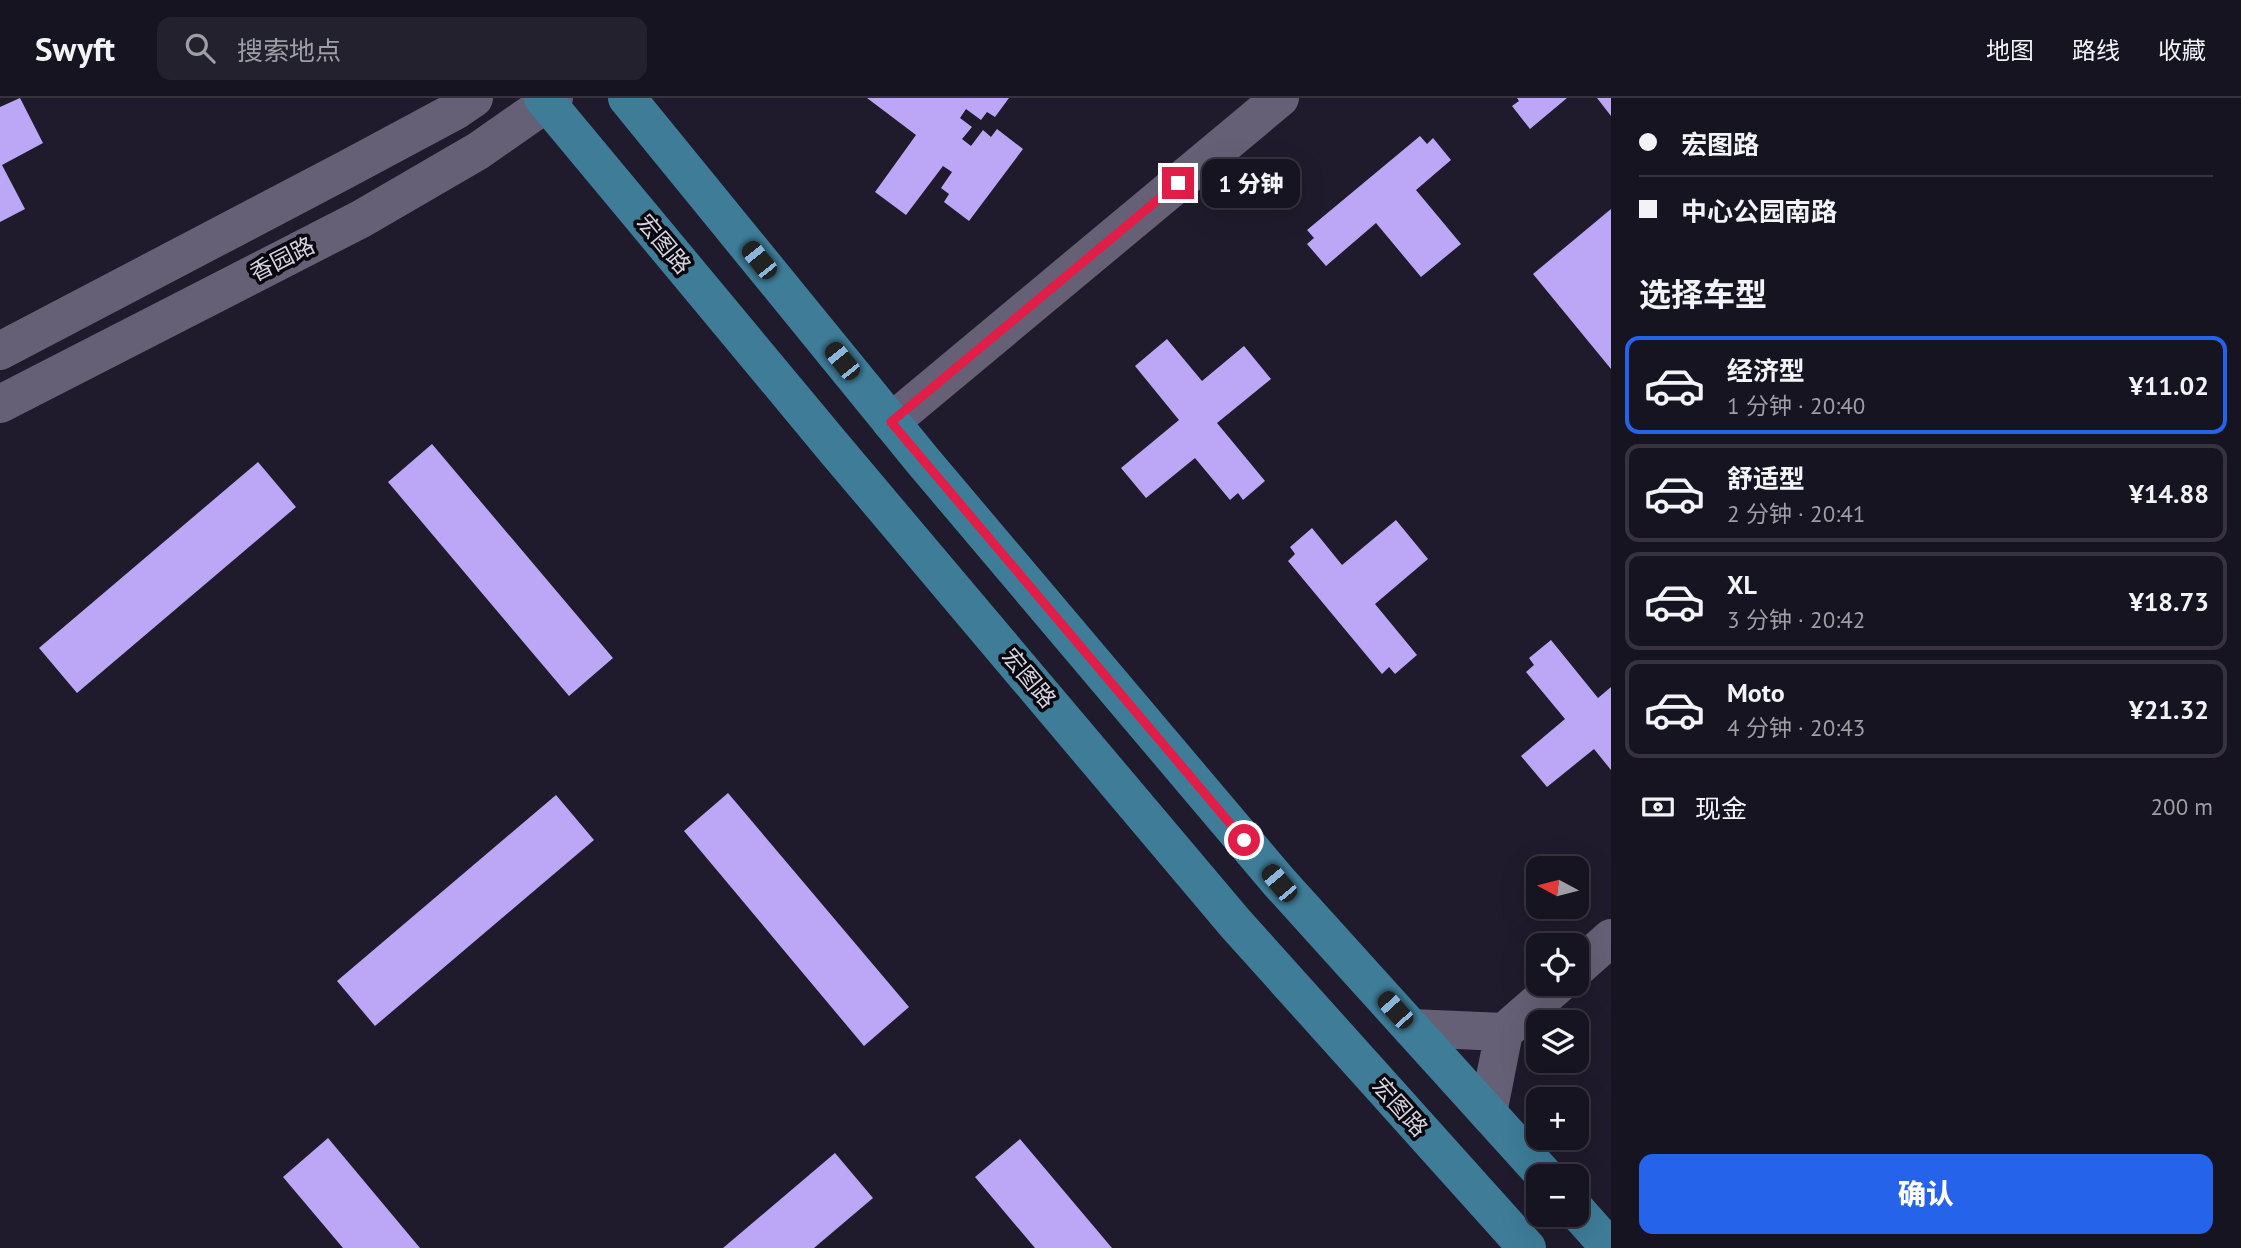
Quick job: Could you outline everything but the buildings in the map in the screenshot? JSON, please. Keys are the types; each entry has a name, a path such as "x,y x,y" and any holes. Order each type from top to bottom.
{"main road":[{"path":"628,98 891,422 1279,883 1534,1164"},
{"name":"宏图路","path":"548,100 843,459 1235,923 1527,1248"},
{"path":"1589,1224 1610,1248"}],"street":[{"path":"0,351 345,170 474,98"},
{"path":"891,422 1280,98"},
{"name":"香园路","path":"0,404 361,219 478,151 548,100"},
{"path":"1589,957 1611,938"},
{"path":"1488,1113 1504,1032 1545,996"},
{"path":"1411,1028 1504,1032"}],"route":[{"path":"1178,183 891,422 1244,840"}]}
